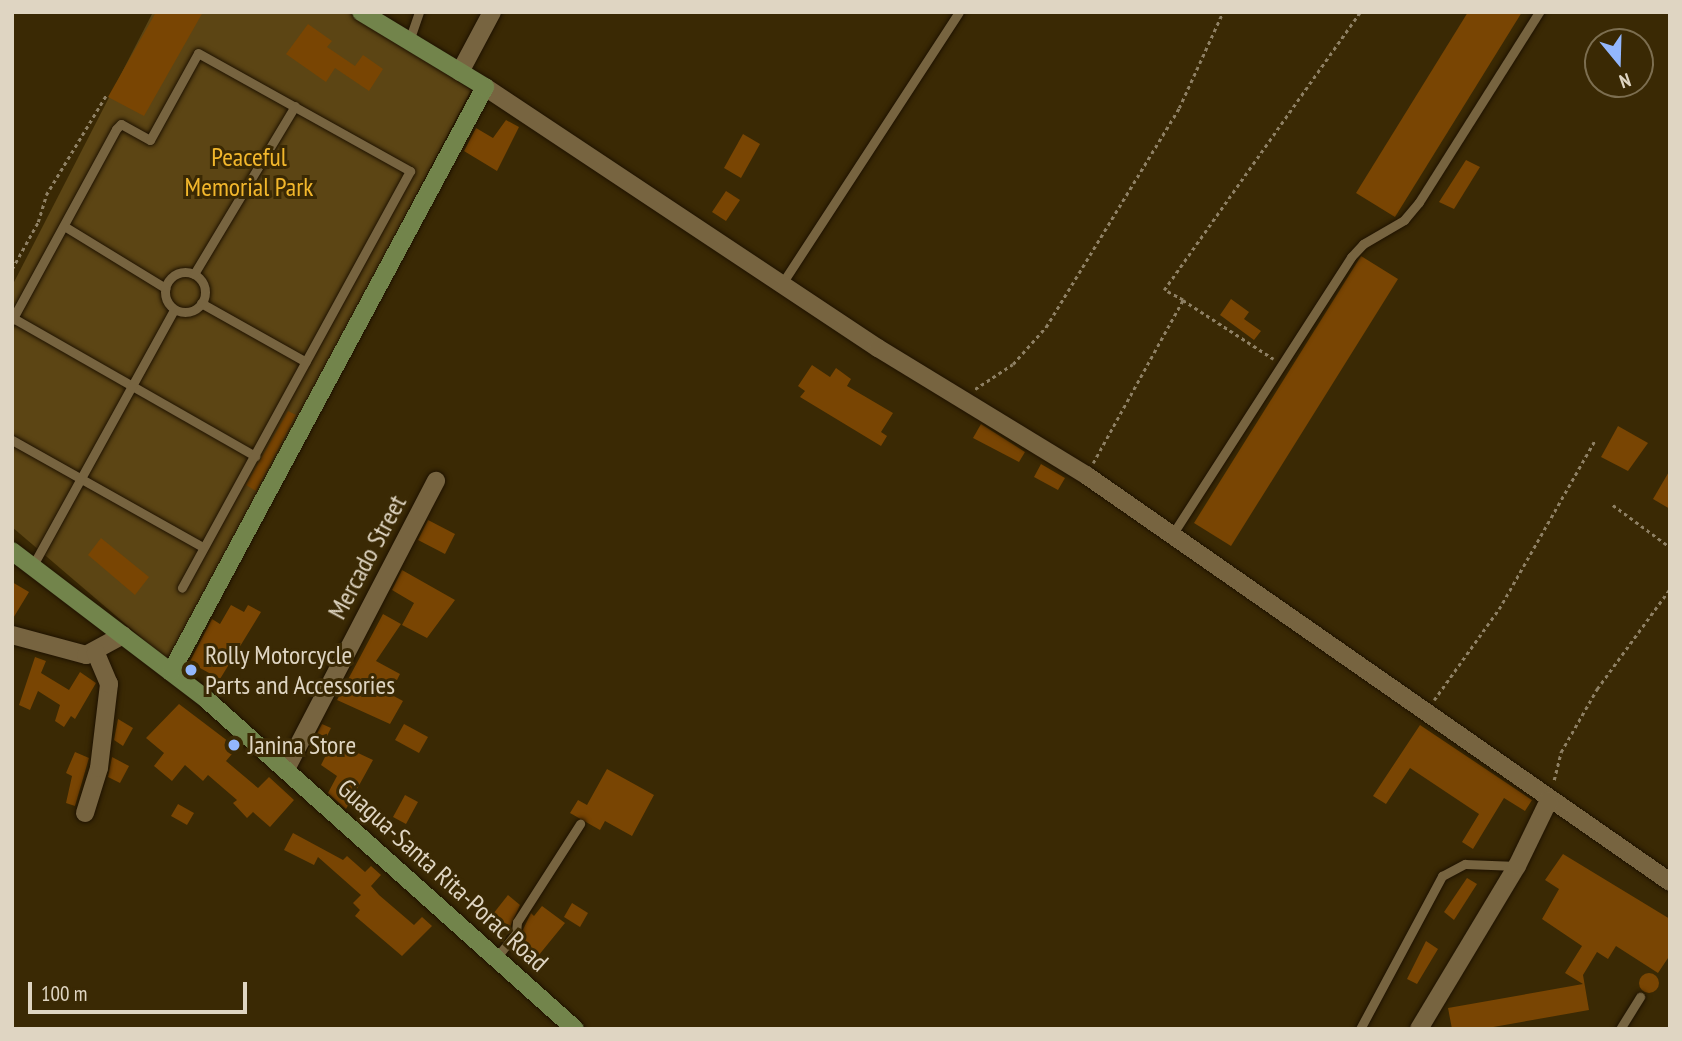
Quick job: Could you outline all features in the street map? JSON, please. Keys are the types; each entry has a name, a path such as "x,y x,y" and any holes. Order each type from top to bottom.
{"street":[{"path":"361,12 408,43 485,87 783,282 878,348 964,397 1086,475 1424,714 1670,882"},
{"path":"460,72 492,12"},
{"path":"171,672 485,87"},
{"name":"Mercado Street","path":"286,769 436,481"},
{"name":"Guagua-Santa Rita-Porac Road","path":"12,551 171,672 286,769 575,1029"},
{"path":"15,640 77,655 96,653 123,635"},
{"path":"85,813 99,768 109,684 96,653"},
{"path":"1419,1029 1517,866 1549,800"}],"lane":[{"path":"408,43 419,12"},
{"path":"783,282 959,12"},
{"path":"1172,535 1352,257 1363,244 1404,220 1419,202 1539,12"},
{"path":"182,588 203,547 255,456 410,171 198,53 150,140 121,124 116,129 13,319 255,456"},
{"path":"194,274 295,106"},
{"path":"64,226 165,288"},
{"path":"194,274 204,287 201,303 191,311 174,310 167,303 165,288 174,275 194,274"},
{"path":"201,303 306,362"},
{"path":"32,566 174,310"},
{"path":"12,440 80,481 203,547"},
{"path":"496,958 516,933 517,922 580,824"},
{"path":"1360,1029 1442,876 1465,864 1517,866"},
{"path":"1620,1029 1640,997"}],"path":[{"path":"964,397 1013,363 1046,327 1179,108 1223,12"},
{"path":"1282,365 1164,290 1360,12"},
{"path":"12,269 38,222 46,195 107,94"},
{"path":"1086,475 1183,300"},
{"path":"1424,714 1499,609 1595,440"},
{"path":"1613,505 1670,547"},
{"path":"1549,800 1560,752 1597,689 1670,589"}],"green space":[{"name":"Peaceful Memorial Park","path":"153,12 349,12 471,90 171,663 12,527 12,286"}],"building":[{"path":"156,12 203,12 144,116 108,97"},
{"path":"1468,12 1522,12 1395,217 1356,193"},
{"path":"308,24 332,41 327,47 355,66 363,55 383,69 369,91 335,68 326,82 286,54"},
{"path":"506,120 519,127 497,171 464,151 476,128 493,138"},
{"path":"743,134 760,144 741,178 724,168"},
{"path":"1466,160 1480,167 1454,209 1439,202"},
{"path":"726,191 740,200 726,221 712,212"},
{"path":"1361,256 1398,279 1231,546 1194,523"},
{"path":"1231,299 1249,312 1244,319 1261,331 1254,340 1220,315"},
{"path":"812,365 830,377 836,368 851,379 847,386 893,413 881,432 887,436 881,446 800,397 805,391 798,386"},
{"path":"288,411 296,415 256,491 246,485"},
{"path":"981,424 1025,452 1019,462 973,438"},
{"path":"1618,426 1648,443 1628,471 1601,457"},
{"path":"1041,464 1065,478 1058,490 1034,477"},
{"path":"1670,470 1670,509 1653,499"},
{"path":"428,520 455,534 445,554 418,540"},
{"path":"101,538 149,577 135,595 88,555"},
{"path":"402,570 455,600 427,638 402,625 414,603 392,590"},
{"path":"12,582 29,592 12,620"},
{"path":"231,605 244,612 248,605 261,612 220,679 200,668 195,676 186,669 212,619 220,624"},
{"path":"383,614 401,624 376,661 400,674 390,694 403,701 390,724 337,700"},
{"path":"35,657 46,661 41,673 69,690 80,672 96,683 75,719 71,716 64,727 55,721 60,705 38,691 30,710 19,705"},
{"path":"179,704 237,748 226,761 258,788 269,777 294,800 270,827 253,812 247,818 233,803 237,800 208,775 203,781 185,765 172,781 154,766 164,753 146,738"},
{"path":"118,719 133,728 123,746 114,740"},
{"path":"322,724 331,728 326,738 373,760 346,809 328,793 337,776 321,765 326,755 310,747"},
{"path":"404,724 428,737 419,753 395,740"},
{"path":"1420,725 1532,800 1525,811 1504,798 1473,849 1462,842 1479,814 1410,768 1386,804 1373,796"},
{"path":"75,752 89,758 75,806 66,803 72,776 66,773"},
{"path":"112,757 129,766 120,783 108,777"},
{"path":"607,769 654,795 632,836 605,821 600,830 570,813 578,800 587,805"},
{"path":"405,795 418,802 406,824 393,817"},
{"path":"178,804 194,813 187,825 171,816"},
{"path":"293,833 343,860 347,856 365,872 371,866 381,875 371,886 379,895 414,925 422,917 432,926 402,956 355,916 360,910 353,903 361,895 318,857 314,865 284,850"},
{"path":"1563,854 1670,919 1670,955 1658,973 1616,946 1608,959 1597,952 1583,975 1589,1010 1482,1029 1452,1029 1448,1008 1583,984 1565,973 1582,946 1542,919 1559,889 1545,880"},
{"path":"1467,878 1477,884 1454,920 1444,912"},
{"path":"508,895 520,905 510,927 493,914"},
{"path":"572,903 588,913 580,927 564,917"},
{"path":"542,906 565,923 534,961 515,946 531,913 534,916"},
{"path":"1426,941 1438,949 1417,984 1407,979"},
{"path":"1649,973 1656,976 1659,983 1656,990 1649,993 1642,990 1639,983 1642,976"}],"place":[{"name":"Rolly Motorcycle Parts and Accessories","path":"191,670"},
{"name":"Janina Store","path":"234,745"}]}
